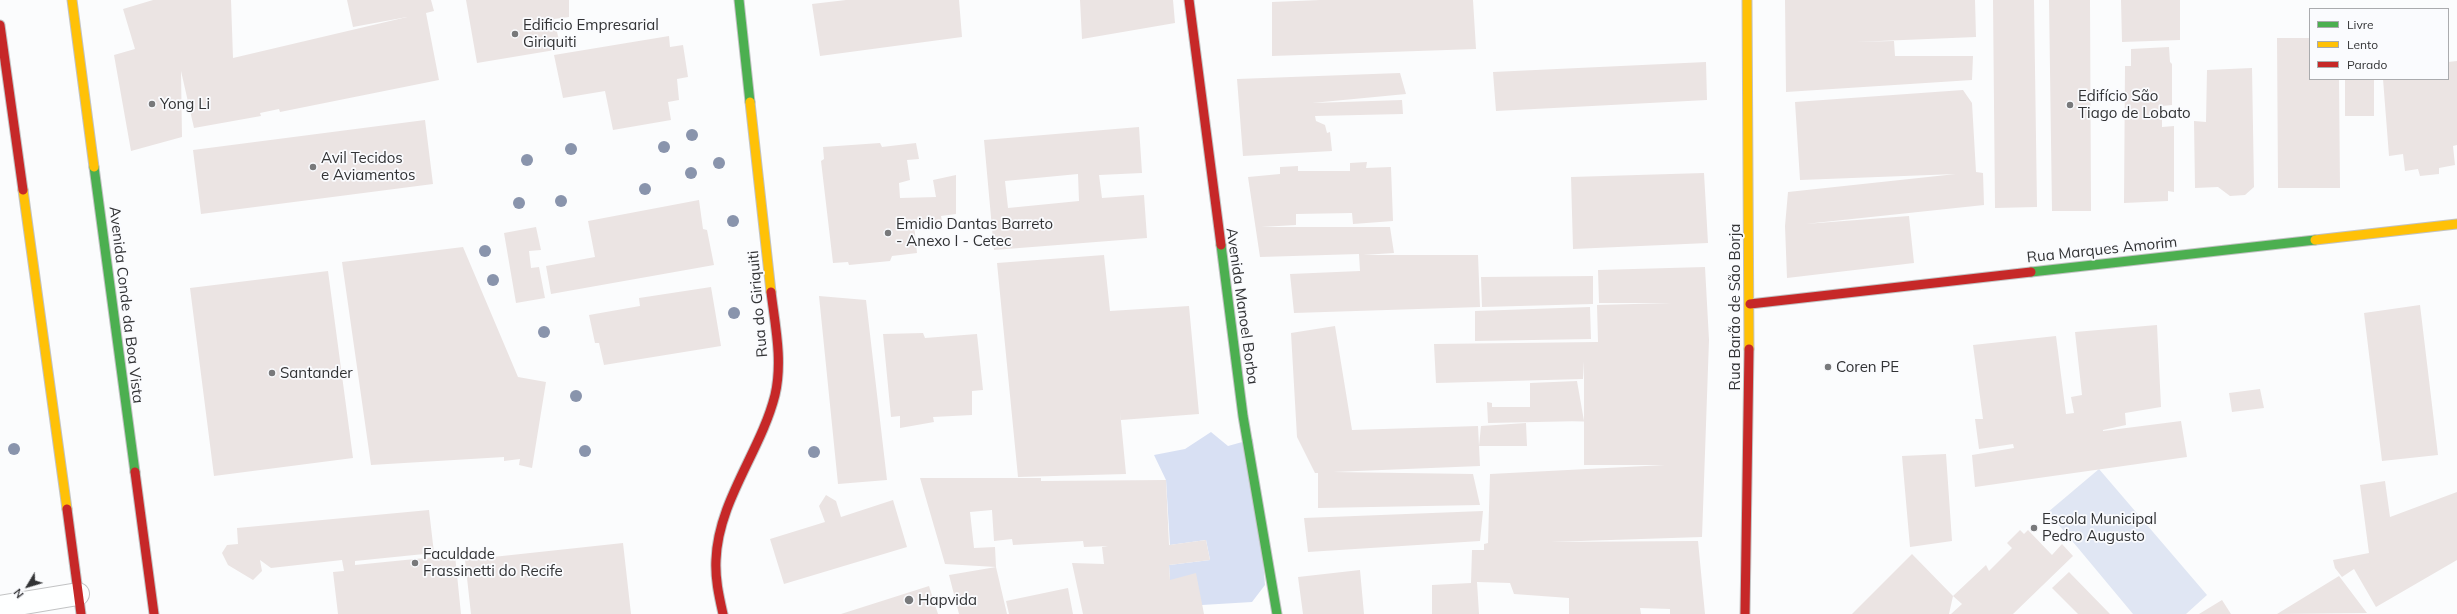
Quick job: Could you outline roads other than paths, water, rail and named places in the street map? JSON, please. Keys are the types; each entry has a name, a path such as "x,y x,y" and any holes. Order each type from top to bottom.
{"street":[{"name":"Avenida Conde da Boa Vista","path":"72,0 154,614"},
{"name":"Rua do Giriquiti","path":"723,614 716,595 717,537 732,497 762,431 776,389 778,352 739,0"},
{"name":"Avenida Manoel Borba","path":"1189,0 1243,416 1277,614"},
{"name":"Rua Barão de São Borja","path":"1744,614 1750,304 1747,0"},
{"path":"0,25 80,604"},
{"name":"Rua Marques Amorim","path":"1750,304 2457,224"}],"lane":[{"path":"0,607 80,604"}],"place":[{"name":"Edificio Empresarial Giriquiti","path":"515,34"},
{"name":"Yong Li","path":"152,104"},
{"name":"Edifício São Tiago de Lobato","path":"2070,105"},
{"name":"Avil Tecidos e Aviamentos","path":"313,167"},
{"name":"Emidio Dantas Barreto - Anexo I - Cetec","path":"888,233"},
{"name":"Coren PE","path":"1828,367"},
{"name":"Santander","path":"272,373"},
{"name":"Escola Municipal Pedro Augusto","path":"2034,528"},
{"name":"Faculdade Frassinetti do Recife","path":"415,563"},
{"name":"Hapvida","path":"909,600"}]}
